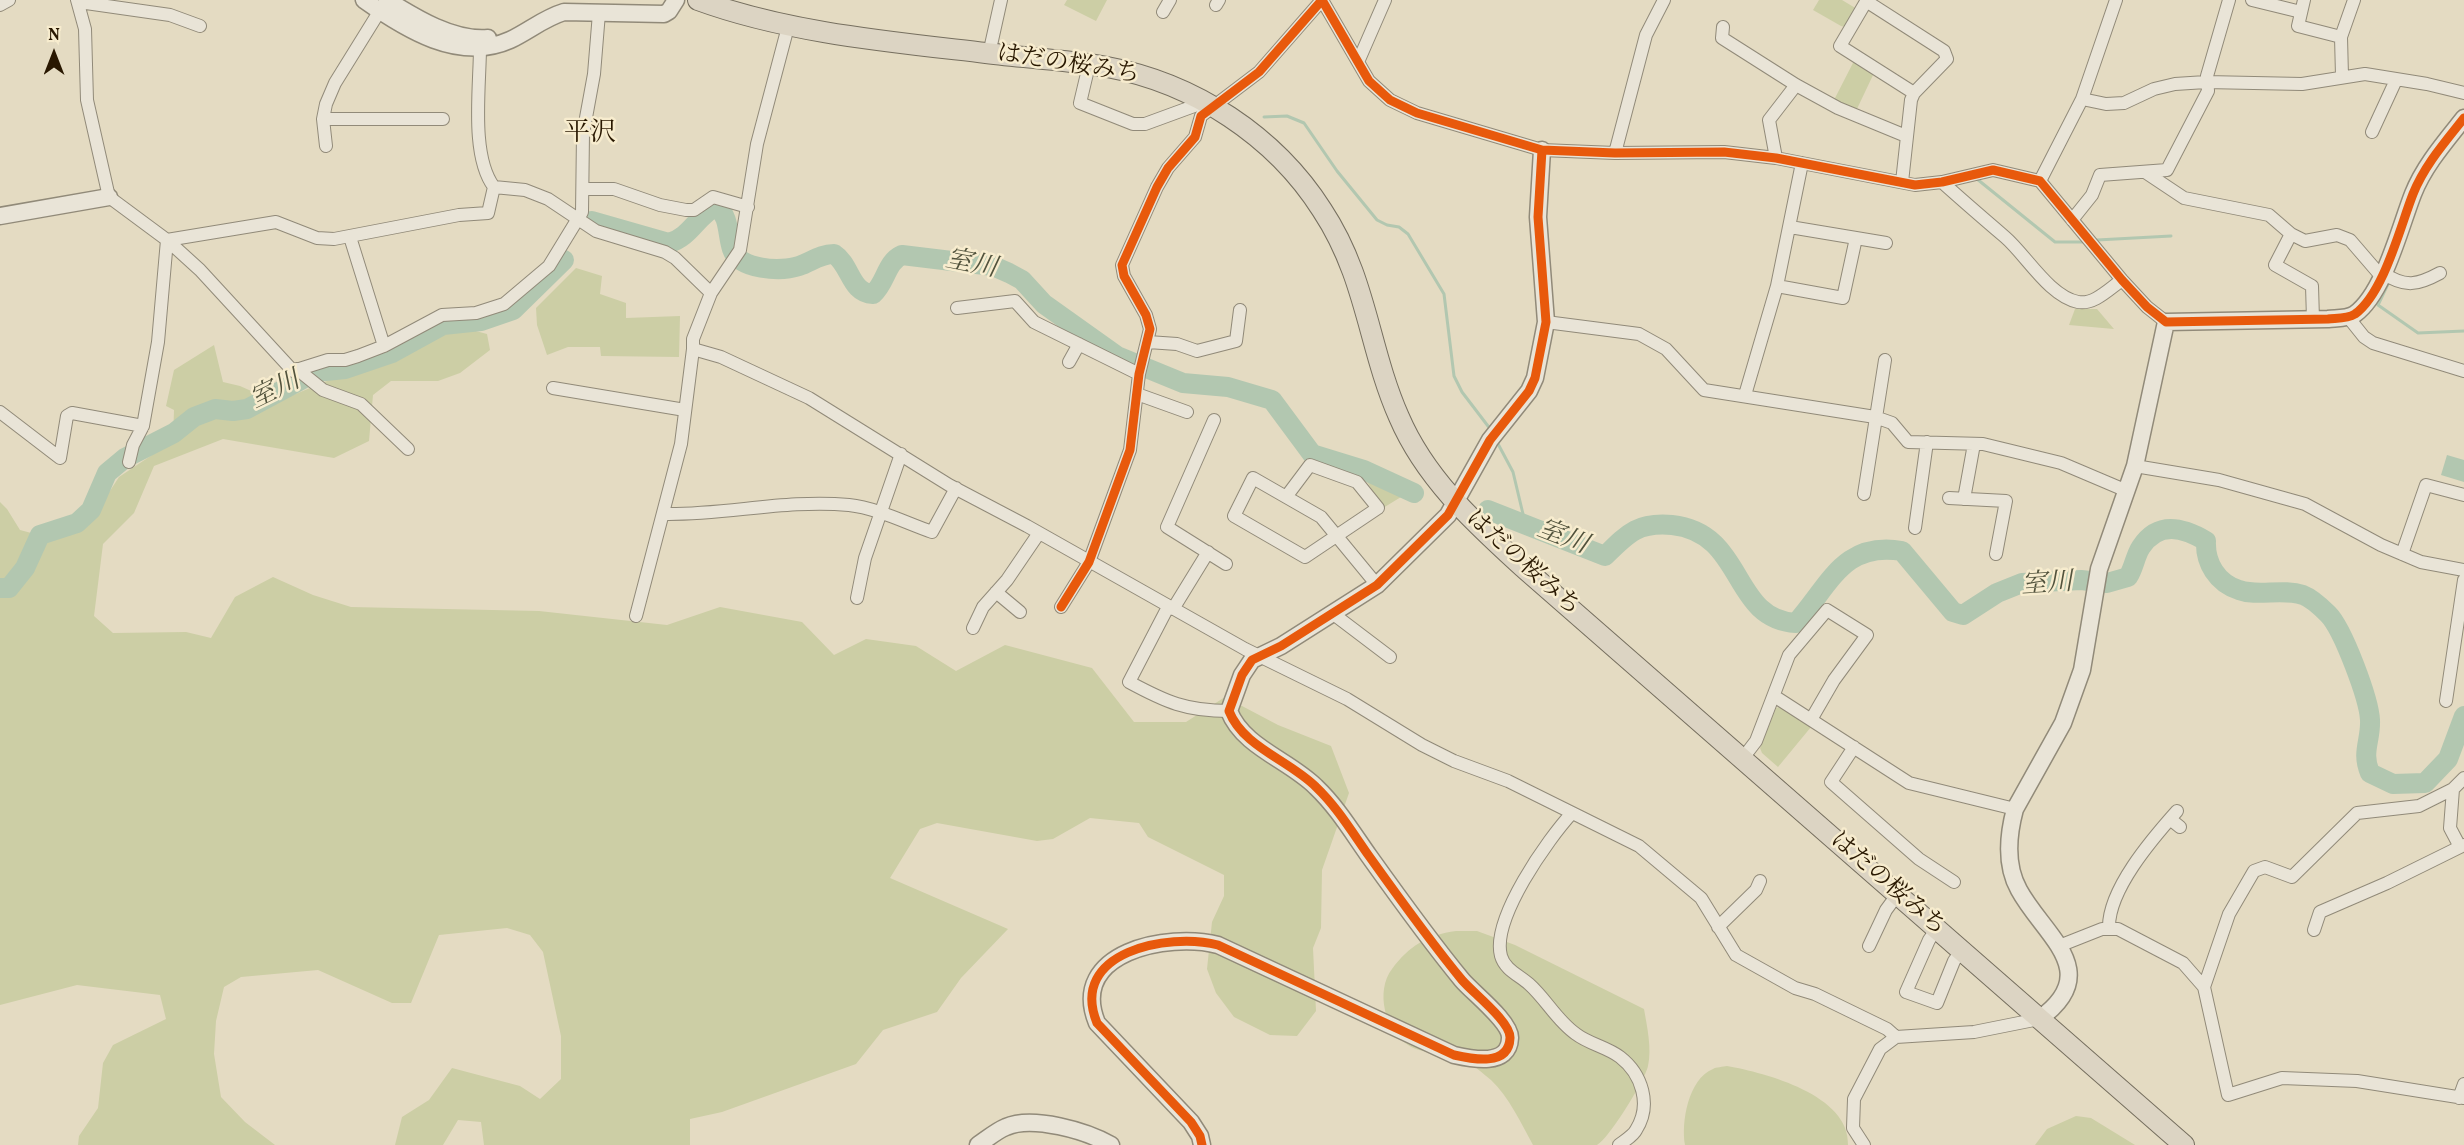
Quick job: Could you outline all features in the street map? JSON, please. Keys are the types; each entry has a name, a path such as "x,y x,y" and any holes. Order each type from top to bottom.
{"main road":[{"name":"はだの桜みち","path":"698,0 789,23 864,38 1089,65 1162,83 1209,104 1268,146 1294,172 1322,210 1351,264 1399,418 1434,477 1456,504 1525,569 2184,1145"}],"street":[{"path":"0,4 9,0"},
{"path":"364,0 480,44 531,27 560,6 599,14 664,14 669,11 676,0"},
{"path":"989,54 1001,0"},
{"path":"1163,12 1170,0"},
{"path":"1089,65 1080,104 1133,124 1145,124 1209,104 1259,72 1322,0 1369,81 1390,100 1408,110 1542,150 1615,153 1724,152 1776,158 1915,185 1942,182 1993,170 2010,172 2040,181 2122,280 2147,307 2166,322 2348,317 2361,308 2382,274 2423,173 2464,118"},
{"path":"1358,62 1385,0"},
{"path":"1615,153 1646,35 1664,0"},
{"path":"1902,182 1906,136 1914,93 1947,59 1944,51 1867,0 1840,46 1914,93"},
{"path":"2040,181 2082,99 2116,0"},
{"path":"2072,220 2092,195 2100,175 2167,170 2208,91 2206,82 2229,0"},
{"path":"2252,0 2303,6 2298,26 2341,36"},
{"path":"2342,76 2341,36 2354,0"},
{"path":"200,26 170,15 78,1 85,29 87,100 109,197 167,240 200,270 293,371 328,360 345,360 384,346 442,315 491,309 516,297 554,259 579,221 582,212 583,134 594,74 599,14"},
{"path":"326,146 323,119 326,104 335,83 383,6"},
{"path":"636,616 665,514 664,502 681,444 693,339 711,293 740,250 765,112 789,23"},
{"path":"1723,27 1722,38 1796,85 1838,108 1906,136"},
{"path":"480,44 480,142 487,178 494,187 525,190 548,199 596,231 665,252 675,258 711,293"},
{"path":"2082,99 2106,104 2124,103 2154,89 2175,84 2206,82 2302,84 2365,74 2427,84 2464,93"},
{"path":"2372,132 2396,80"},
{"path":"1776,158 1769,120 1796,85"},
{"path":"1061,607 1089,562 1130,450 1141,368 1150,330 1146,315 1124,276 1122,265 1157,187 1168,168 1195,137 1209,104"},
{"path":"323,119 443,118"},
{"path":"1202,1145 1200,1136 1191,1122 1097,1023 1091,1009 1092,986 1098,974 1119,956 1178,940 1200,940 1218,945 1428,1045 1454,1055 1475,1060 1496,1058 1508,1047 1510,1039 1505,1024 1467,986 1434,945 1331,803 1308,779 1244,735 1234,724 1228,711 1242,675 1252,660 1263,657 1377,585 1415,549 1456,504 1490,440 1522,401 1535,378 1546,322 1538,226 1542,150"},
{"path":"1745,395 1777,286 1802,163"},
{"path":"2145,172 2184,198 2269,215 2291,234 2305,241 2337,235 2350,240 2382,274 2404,284 2420,284 2440,273"},
{"path":"1942,182 2007,239 2040,276 2076,302 2090,302 2122,280"},
{"path":"167,240 276,222 317,238 350,237 459,215 488,213 494,187"},
{"path":"583,189 614,189 660,205 686,210 694,210 713,196 748,207"},
{"path":"0,216 109,197"},
{"path":"1790,227 1886,243"},
{"path":"2291,234 2275,266 2312,286 2313,319"},
{"path":"350,237 384,346"},
{"path":"1777,286 1843,298 1856,238"},
{"path":"129,462 132,448 143,426 158,342 167,240"},
{"path":"957,308 990,299 1015,301 1034,322 1079,344 1141,368"},
{"path":"1148,342 1176,344 1197,351 1236,341 1240,310"},
{"path":"2348,317 2364,337 2373,344 2464,371"},
{"path":"1546,322 1639,334 1666,349 1704,390 1875,417 1892,423 1908,442 1974,444 2061,463 2127,491"},
{"path":"1864,1145 1853,1128 1854,1099 1880,1049 1896,1037 1974,1032 2039,1019 2058,1002 2067,988 2069,974 2067,958 2019,890 2014,878 2009,842 2015,809 2063,723 2082,670 2099,570 2135,466 2166,322"},
{"path":"1069,362 1079,344"},
{"path":"693,349 739,364 809,398 956,488 1171,608 1347,699 1454,761 1508,781 1638,846 1659,860 1701,898 1736,955 1795,988 1815,994 1876,1024 1896,1037"},
{"path":"1864,494 1885,360"},
{"path":"297,369 323,390 361,404 408,449"},
{"path":"554,388 685,410"},
{"path":"1137,393 1187,412"},
{"path":"0,412 60,458 67,416 72,413 143,426"},
{"path":"1214,420 1167,527 1226,564"},
{"path":"1915,528 1927,442"},
{"path":"1964,499 1974,444"},
{"path":"857,598 865,558 901,454"},
{"path":"1286,497 1310,465 1357,482 1378,508 1337,537 1305,557 1234,516 1253,478 1321,518 1337,537 1377,585"},
{"path":"2135,466 2219,480 2305,504 2381,545 2421,562 2464,570"},
{"path":"2402,554 2426,486 2464,495"},
{"path":"665,514 695,515 778,504 850,505 881,513 932,532 956,488"},
{"path":"1949,498 2006,501 2005,532 1996,554"},
{"path":"973,628 984,606 1039,533"},
{"path":"1208,552 1171,608 1128,682 1179,707 1203,711 1228,711"},
{"path":"2446,701 2464,580"},
{"path":"996,592 1020,612"},
{"path":"1743,758 1756,741 1789,655 1827,610 1867,635 1834,680 1812,718"},
{"path":"1332,613 1386,654 1375,663"},
{"path":"1774,696 1812,718 1909,783 2015,809"},
{"path":"1854,747 1831,782 1919,859 1954,882"},
{"path":"2204,987 2229,914 2254,871 2265,867 2292,877 2357,813 2419,806 2452,789 2464,778"},
{"path":"2314,930 2320,912 2387,883 2462,846 2450,828 2452,789"},
{"path":"1572,813 1549,839 1527,875 1503,926 1499,946 1501,958 1508,969 1530,985 1570,1030 1620,1056 1636,1072 1642,1084 1644,1104 1636,1130 1619,1145"},
{"path":"2109,928 2109,913 2129,875 2176,819"},
{"path":"1718,927 1760,889"},
{"path":"1869,946 1886,910 1897,895"},
{"path":"2059,946 2109,928 2136,937 2183,963 2204,987 2228,1095 2282,1078 2300,1081 2357,1081 2462,1098 2464,1084"},
{"path":"1936,930 1929,940 1906,992 1937,1003 1961,951"},
{"path":"978,1145 1006,1127 1022,1122 1065,1128 1097,1137 1111,1145"}],"shaded area":[{"path":"1067,0 1107,0 1096,21 1064,5"},
{"path":"1819,0 1842,0 1857,9 1845,27 1813,10"},
{"path":"1854,61 1874,73 1856,111 1834,100"},
{"path":"576,268 602,276 600,294 626,303 626,318 680,316 679,357 601,356 600,347 568,347 547,355 537,325 536,308"},
{"path":"2075,309 2097,309 2114,329 2069,325"},
{"path":"472,330 487,334 490,350 460,373 438,381 391,381 373,395 369,441 334,458 223,439 154,466 134,513 103,544 94,616 113,633 186,632 211,638 235,597 273,577 313,595 351,607 539,611 667,625 720,607 802,622 834,655 866,639 916,646 956,671 1005,645 1092,668 1134,722 1186,722 1225,697 1278,725 1331,746 1349,793 1322,870 1321,928 1313,948 1316,1011 1297,1036 1270,1035 1234,1017 1216,993 1207,969 1212,922 1224,896 1224,875 1148,837 1139,823 1090,818 1053,839 1037,841 937,823 920,829 890,878 1008,929 961,978 937,1012 883,1030 856,1064 722,1112 690,1119 690,1145 484,1145 481,1122 458,1120 443,1145 395,1145 402,1117 429,1100 452,1068 520,1086 540,1099 561,1079 561,1036 543,952 530,935 507,928 439,935 411,1003 392,1003 318,970 241,977 224,987 216,1021 214,1054 221,1097 245,1122 275,1145 78,1145 79,1136 98,1108 103,1063 113,1045 166,1019 160,995 77,985 0,1005 0,502 20,530 54,539 93,517 119,477 173,441 174,410 166,406 174,370 214,345 223,382 240,386 276,402 444,333"},
{"path":"2447,455 2464,460 2464,482 2441,475"},
{"path":"1366,480 1402,494 1401,497 1383,508"},
{"path":"1780,707 1811,727 1778,767 1762,753 1760,748 1776,708"},
{"path":"1456,931 1477,931 1515,945 1644,1009 1648,1030 1648,1066 1626,1108 1610,1132 1597,1145 1533,1145 1514,1111 1491,1080 1459,1057 1429,1052 1408,1045 1393,1030 1388,1021 1384,999 1384,988 1392,969 1405,954 1420,943 1436,935"},
{"path":"1727,1066 1783,1081 1821,1100 1835,1113 1845,1128 1848,1145 1685,1145 1684,1125 1692,1092 1704,1074 1714,1068"},
{"path":"2076,1116 2091,1118 2135,1145 2035,1145 2047,1129"}],"waterway":[{"path":"1264,117 1287,116 1304,123 1337,171 1377,220 1399,227 1408,234 1444,294 1454,376 1462,392 1491,430"},
{"path":"1977,179 2055,242 2082,242"},
{"name":"室川","path":"592,221 669,243 683,236 705,214 717,206 726,221 732,249 743,261 761,268 782,269 799,266 834,254 840,259 855,284 865,292 873,294 893,262 902,255 993,266 1022,280 1044,304 1117,356 1183,383 1228,387 1272,400 1312,454 1364,470 1414,493"},
{"path":"2097,240 2171,236"},
{"name":"室川","path":"0,588 9,588 25,568 40,535 77,523 91,510 107,473 125,458 174,433 194,417 215,409 233,411 247,409 316,372 345,369 392,353 443,325 481,321 513,310 564,260"},
{"path":"2388,284 2378,305 2418,333 2464,331"},
{"path":"1497,442 1513,472 1523,514 1523,524"},
{"name":"室川","path":"1488,510 1605,556 1627,535 1642,527 1672,525 1696,531 1713,543 1726,558 1759,607 1775,618 1796,623 1840,569 1851,559 1865,553 1882,550 1902,551 1953,612 1963,615 1997,593 2022,583 2081,580 2107,583 2128,577 2141,547 2148,538 2164,530 2181,530 2206,541 2210,564 2219,577 2231,587 2246,592 2287,592 2303,595 2328,614 2348,649 2369,710 2366,759 2370,773 2393,784 2425,783 2448,759 2464,716"}],"cycle path":[{"path":"1061,607 1089,562 1130,450 1139,374 1150,329 1146,315 1124,276 1122,265 1157,187 1168,168 1195,137 1201,116 1259,72 1322,0 1369,81 1390,100 1417,113 1542,150 1615,153 1724,152 1776,158 1915,185 1942,182 1993,170 2040,181 2122,280 2147,307 2166,322 2328,319 2345,318 2355,314 2365,304 2383,276 2413,194 2423,174 2464,118"},
{"path":"1202,1145 1200,1136 1191,1122 1097,1023 1092,999 1097,979 1109,964 1128,952 1150,945 1174,942 1218,945 1454,1055 1488,1059 1497,1057 1508,1047 1509,1031 1504,1024 1462,980 1438,950 1331,803 1305,777 1256,744 1245,734 1229,711 1242,675 1252,660 1281,646 1377,585 1448,515 1490,440 1529,391 1535,378 1546,322 1538,217 1542,150"}],"district":[{"name":"平沢","path":"590,135"}]}
